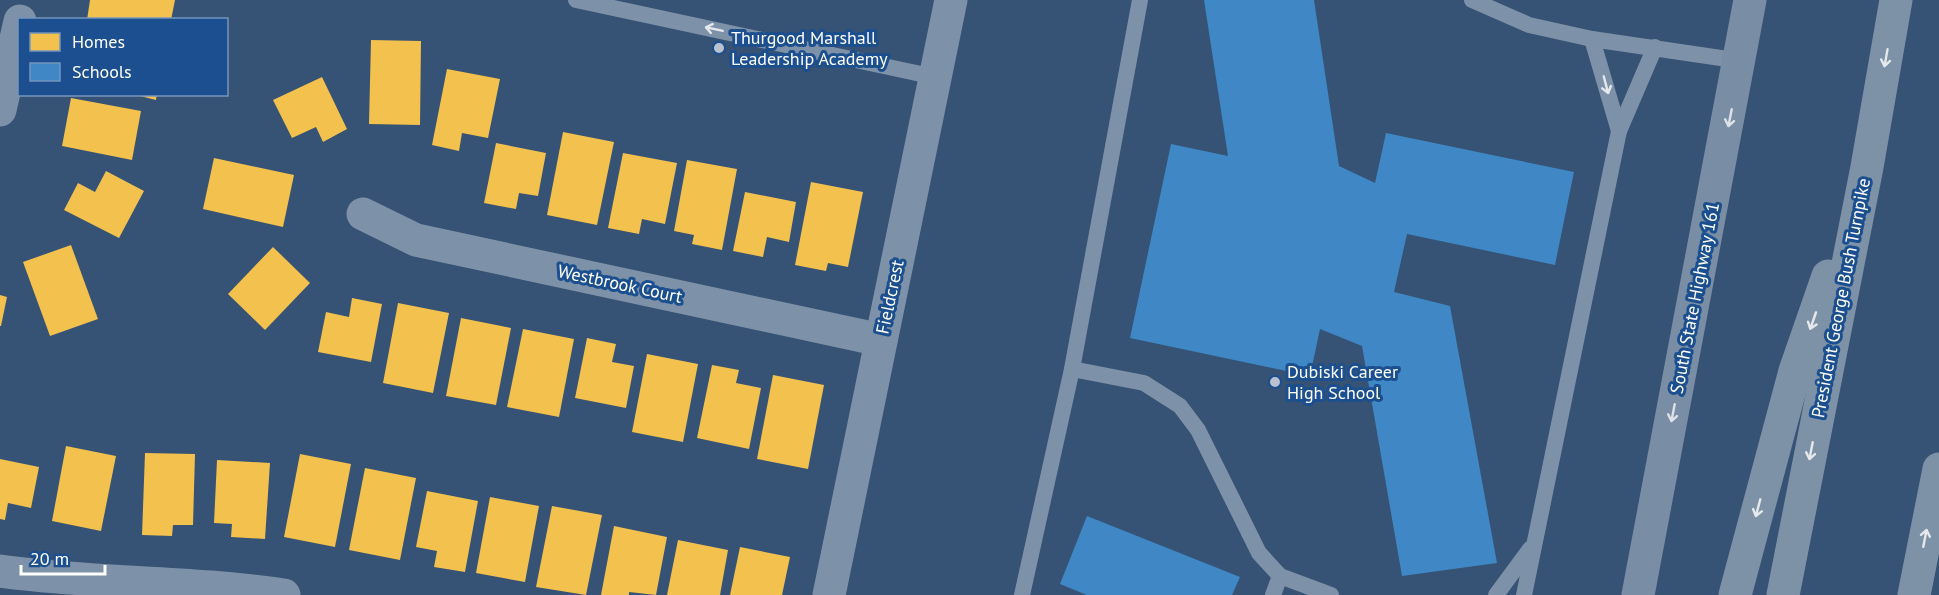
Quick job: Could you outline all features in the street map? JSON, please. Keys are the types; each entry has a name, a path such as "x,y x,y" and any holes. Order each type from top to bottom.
{"highway":[{"name":"President George Bush Turnpike","path":"1783,595 1867,167 1896,0"},
{"path":"1735,595 1795,371 1867,167"},
{"path":"1914,595 1939,469"}],"main road":[{"name":"South State Highway 161","path":"1638,595 1741,61 1750,0"}],"street":[{"path":"20,18 24,0"},
{"name":"Fieldcrest","path":"829,595 951,0"},
{"path":"0,110 18,29"},
{"name":"Westbrook Court","path":"363,214 416,240 881,340"},
{"path":"0,571 107,581 230,587 284,595"}],"lane":[{"path":"576,0 935,77"},
{"path":"1022,595 1072,369 1140,0"},
{"path":"1472,0 1529,25 1592,39 1741,61"},
{"path":"1592,39 1619,130"},
{"path":"1524,595 1619,130 1654,48"},
{"path":"1072,369 1144,383 1180,406 1198,430 1259,553 1280,576 1331,595"},
{"path":"1496,595 1534,544"},
{"path":"1273,595 1280,576"}],"building: Homes":[{"path":"90,0 175,0 171,18 87,18"},
{"path":"371,40 421,41 420,125 369,124"},
{"path":"447,69 500,79 488,138 462,133 459,151 432,145"},
{"path":"322,77 347,129 323,142 316,127 292,138 273,100"},
{"path":"140,96 157,96 156,100"},
{"path":"71,98 141,111 132,160 62,146"},
{"path":"563,132 614,142 597,225 547,215"},
{"path":"496,143 546,153 538,196 519,193 516,209 484,203"},
{"path":"623,153 677,163 665,224 642,219 639,234 608,228"},
{"path":"214,158 294,175 283,227 203,209"},
{"path":"687,160 737,169 722,250 692,244 694,235 674,231"},
{"path":"106,171 144,191 119,238 64,210 78,183 95,192"},
{"path":"811,182 863,192 848,267 828,263 826,271 795,265"},
{"path":"745,192 796,202 789,242 767,237 763,257 733,251"},
{"path":"71,245 98,319 50,336 23,262"},
{"path":"273,247 310,283 265,330 228,294"},
{"path":"0,295 7,297 1,326 0,326"},
{"path":"352,298 382,304 371,362 318,352 326,312 349,317"},
{"path":"398,303 449,313 433,393 383,383"},
{"path":"461,318 511,328 496,405 446,396"},
{"path":"523,329 574,339 559,417 507,407"},
{"path":"587,338 616,344 612,362 634,366 626,408 575,398"},
{"path":"647,354 698,364 683,442 632,432"},
{"path":"712,365 739,370 736,383 761,388 749,449 697,438"},
{"path":"773,375 824,385 808,469 757,459"},
{"path":"66,446 116,456 101,531 52,521"},
{"path":"145,453 195,454 193,525 173,525 172,536 142,535"},
{"path":"300,454 351,464 335,547 284,537"},
{"path":"0,459 39,467 31,508 8,503 5,520 0,519"},
{"path":"217,460 270,463 265,539 231,537 232,524 214,523"},
{"path":"365,468 416,478 400,560 349,550"},
{"path":"427,491 478,501 465,572 434,567 437,551 416,547"},
{"path":"490,497 539,506 525,582 476,573"},
{"path":"552,506 602,515 586,595 536,587"},
{"path":"614,526 667,537 656,595 629,592 629,595 601,595"},
{"path":"678,540 728,550 720,595 667,595"},
{"path":"740,547 790,557 782,595 730,595"}],"building: Schools":[{"path":"1204,0 1314,0 1339,166 1375,183 1386,133 1574,172 1555,265 1407,234 1394,292 1450,306 1497,563 1402,576 1362,346 1320,329 1310,376 1130,338 1171,144 1228,156"},
{"path":"1087,516 1240,577 1232,595 1087,595 1060,584"}],"place":[{"name":"Thurgood Marshall Leadership Academy","path":"719,48"},
{"name":"Dubiski Career High School","path":"1275,382"}]}
